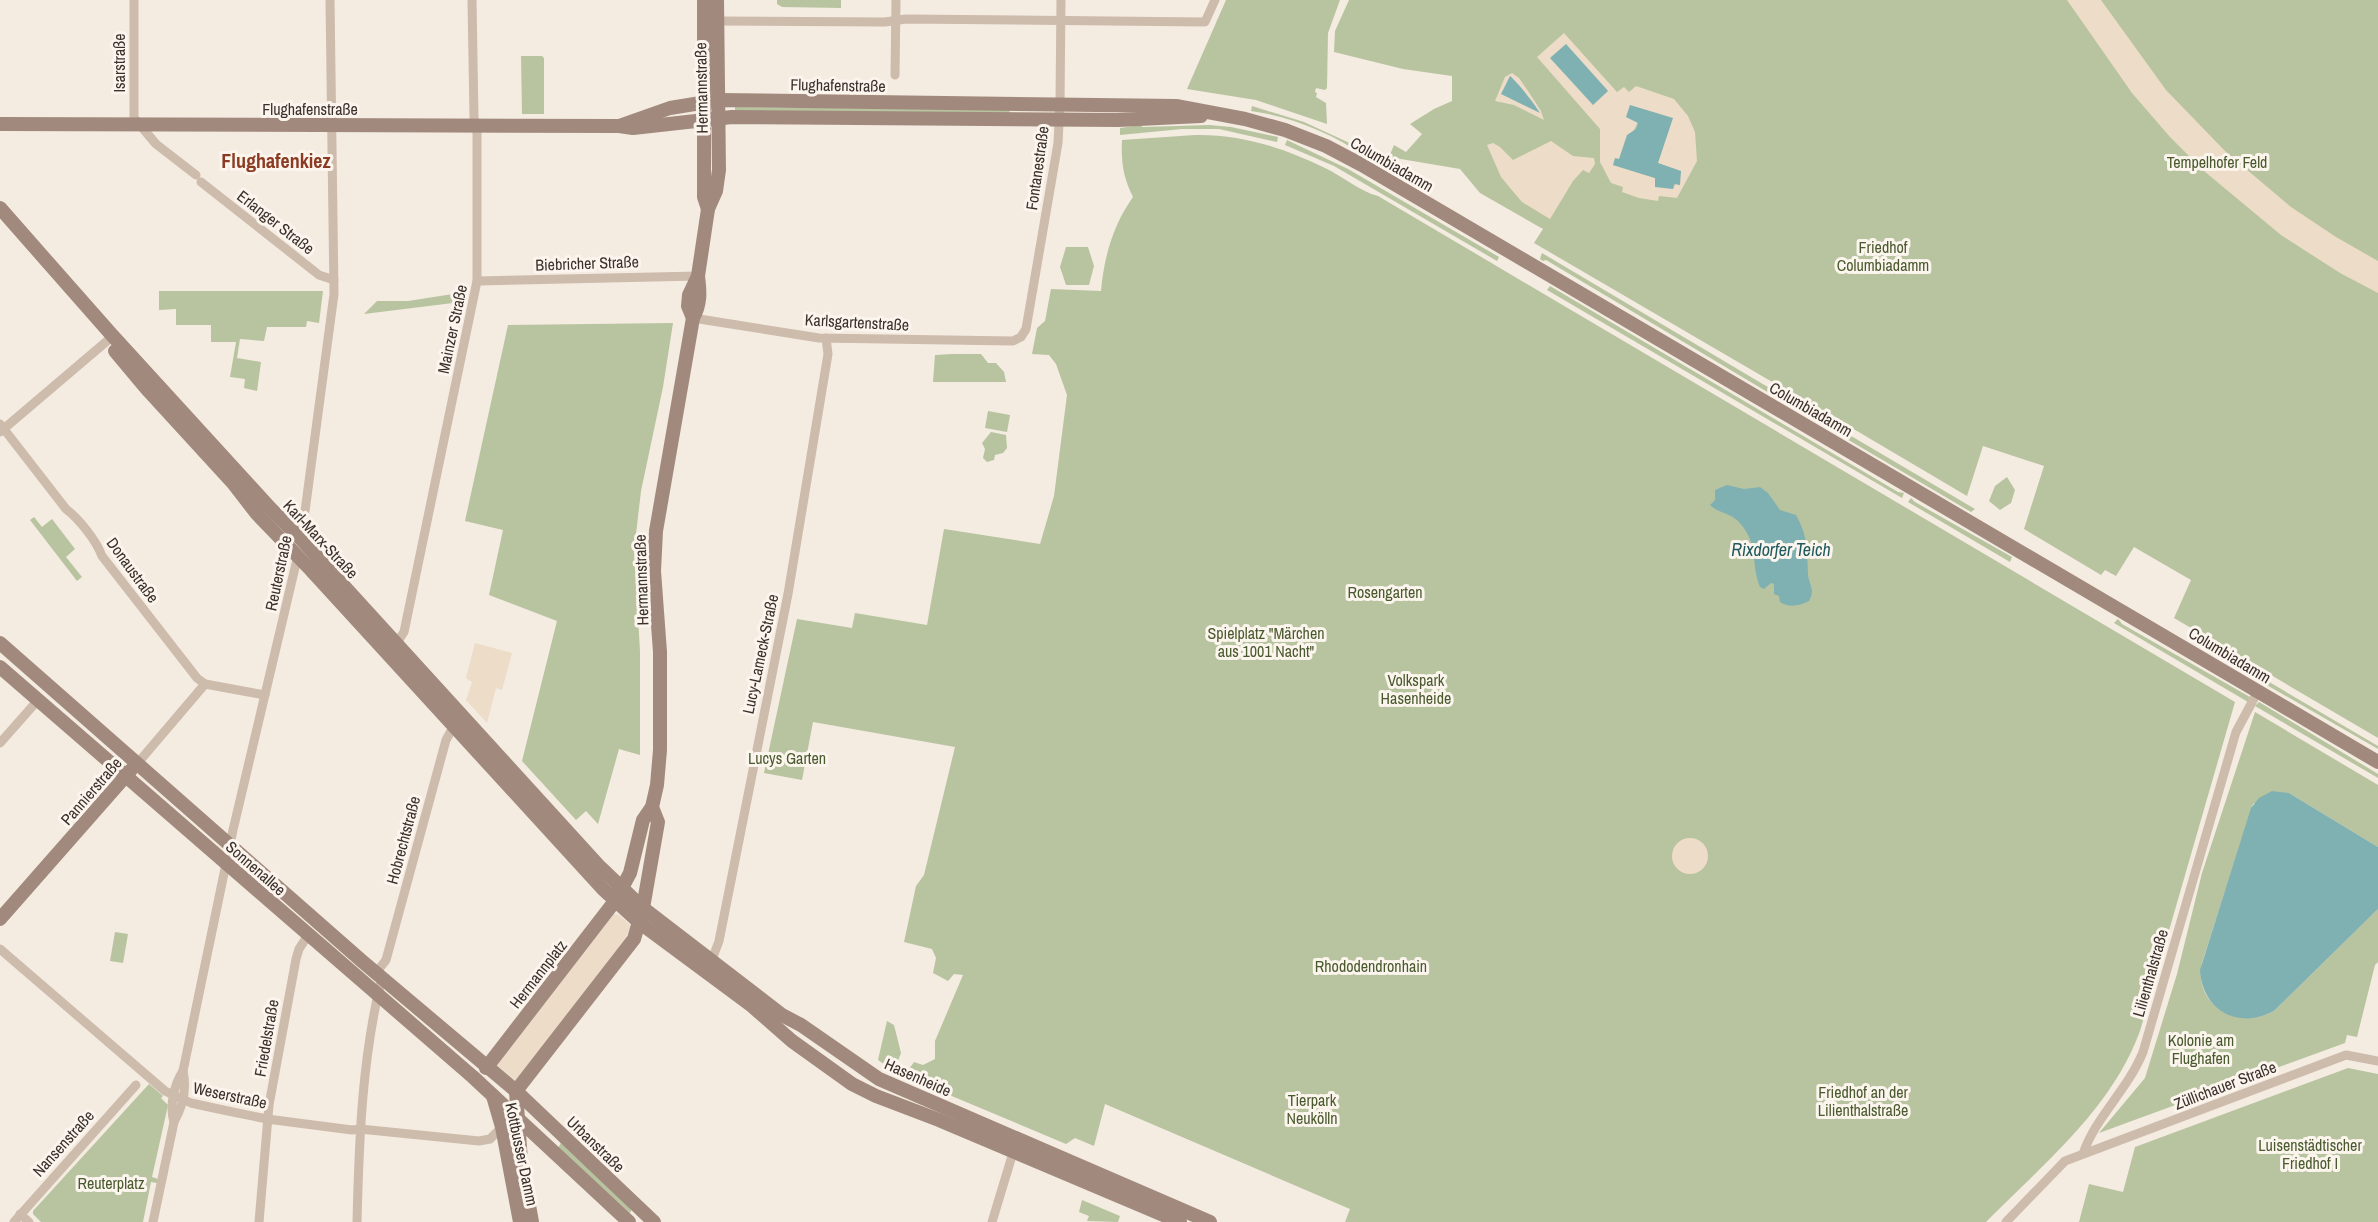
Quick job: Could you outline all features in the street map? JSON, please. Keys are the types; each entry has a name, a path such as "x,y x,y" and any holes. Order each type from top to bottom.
{"main road":[{"name":"Hermannstraße","path":"704,0 704,197 708,209"},
{"name":"Hermannstraße","path":"619,895 632,866 643,820 652,807 660,750 660,646 654,564 656,531 693,318 699,308 698,276 708,209 716,191 719,170 717,0"},
{"name":"Flughafenstraße","path":"619,126 662,111 704,101 719,100 1060,104"},
{"path":"1015,103 1015,120"},
{"name":"Columbiadamm","path":"1060,104 1176,106 1245,119 1293,132 1326,146 2378,762"},
{"name":"Columbiadamm","path":"1059,120 1140,120 1215,114"},
{"name":"Flughafenstraße","path":"0,124 619,126 633,128 735,117 1059,120"},
{"name":"Karl-Marx-Straße","path":"0,208 110,339 146,388 233,483 257,514 392,649 597,864 619,895"},
{"name":"Karl-Marx-Straße","path":"0,220 301,539 392,649"},
{"name":"Sonnenallee","path":"0,643 486,1068"},
{"name":"Sonnenallee","path":"0,667 492,1094"},
{"path":"99,755 111,741"},
{"name":"Pannierstraße","path":"0,919 137,764"},
{"name":"Hermannstraße","path":"643,908 658,822 652,807"},
{"path":"517,1117 516,1091 634,939 643,908 619,895"},
{"path":"619,895 640,923"},
{"name":"Hermannplatz","path":"486,1068 619,895"},
{"name":"Hasenheide","path":"643,908 825,1065 868,1092 983,1131"},
{"name":"Hasenheide","path":"640,923 801,1025 879,1079 983,1131 1180,1222"},
{"path":"825,1065 838,1063 844,1056"},
{"path":"486,1068 516,1091"},
{"path":"486,1068 492,1094 517,1117"},
{"path":"492,1094 516,1091"},
{"name":"Urbanstraße","path":"516,1091 654,1222"},
{"name":"Kottbusser Damm","path":"492,1094 532,1222"},
{"name":"Urbanstraße","path":"517,1117 629,1222"},
{"name":"Kottbusser Damm","path":"517,1117 515,1162 520,1222"},
{"path":"549,1147 561,1134"},
{"name":"Hasenheide","path":"1015,1145 1210,1222"}],"street":[{"name":"Isarstraße","path":"134,0 134,113 138,125"},
{"name":"Reuterstraße","path":"153,1222 174,1122 170,1112 178,1099 178,1079 183,1071 226,864 301,539 334,297 330,0"},
{"name":"Mainzer Straße","path":"392,649 404,632 477,281 472,0"},
{"path":"895,75 896,0"},
{"name":"Fontanestraße","path":"1021,337 1026,329 1059,120 1061,0"},
{"path":"717,21 885,22 906,19 1205,22 1215,0"},
{"name":"Erlanger Straße","path":"138,125 156,144 319,275 334,280"},
{"name":"Biebricher Straße","path":"477,281 698,276"},
{"name":"Karlsgartenstraße","path":"693,318 826,338 1013,341 1021,337"},
{"name":"Lucy-Lameck-Straße","path":"709,967 756,763 756,746 793,570 828,354 826,338"},
{"path":"1,428 110,339"},
{"name":"Donaustraße","path":"1,428 72,514 197,678 206,684"},
{"path":"206,684 265,694"},
{"name":"Pannierstraße","path":"137,764 206,684"},
{"name":"Lilienthalstraße","path":"2083,1154 2089,1136 2130,1079 2143,1052 2236,732 2258,691"},
{"path":"0,743 38,700"},
{"name":"Hobrechtstraße","path":"357,1222 360,1129 367,1056 378,995 379,975 386,960 446,740 458,720"},
{"name":"Friedelstraße","path":"259,1222 267,1119 296,958 308,935"},
{"name":"Weserstraße","path":"0,949 178,1099 267,1119 482,1142 492,1138 502,1127"},
{"name":"Züllichauer Straße","path":"2083,1154 2346,1055 2378,1061"},
{"name":"Nansenstraße","path":"17,1218 136,1085"},
{"path":"992,1222 1015,1145"},
{"path":"2006,1222 2065,1161 2083,1154"},
{"path":"17,1218 29,1222"}],"green space":[{"path":"777,0 841,0 841,8 782,7 777,4"},
{"path":"1226,0 1340,0 1328,33 1327,88 1325,90 1316,88 1315,92 1316,97 1326,103 1327,124 1256,100 1187,89"},
{"path":"1349,0 2378,0 2378,738 2174,618 2191,580 2134,547 2116,576 2105,570 2101,575 2024,529 2044,466 1983,446 1967,496 1833,415 1817,408 1534,243 1543,229 1480,193 1460,169 1389,157 1394,145 1406,152 1422,134 1410,124 1452,101 1452,76 1403,69 1334,52 1335,31"},
{"path":"521,56 542,56 544,58 544,114 522,114"},
{"path":"1252,106 1304,122 1367,151 1363,155 1310,127 1251,111"},
{"path":"735,107 1009,110 1010,113 735,113"},
{"path":"1140,125 1143,127 1209,125 1278,137 1277,142 1219,129 1182,129 1120,135 1120,128"},
{"name":"Volkspark Hasenheide","path":"1195,135 1245,140 1294,154 1378,196 2235,702 2140,1031 2127,1060 2112,1086 2074,1134 1986,1222 1345,1222 1350,1209 1105,1104 1094,1146 1075,1138 1066,1144 904,1076 914,1062 923,1065 935,1059 935,1041 963,975 954,974 948,981 933,973 936,958 932,949 904,942 916,886 924,875 955,747 813,722 802,780 764,773 797,619 852,628 855,613 927,625 944,529 1040,544 1054,496 1067,395 1056,364 1049,355 1032,354 1037,328 1045,321 1051,289 1101,291 1104,266 1115,230 1133,197 1123,169 1122,140"},
{"path":"1287,140 1348,169 1499,257 1497,261 1334,166 1285,145"},
{"path":"1066,247 1088,247 1094,266 1089,285 1066,285 1060,267"},
{"path":"1542,253 1820,418 1816,421 1546,260 1543,261 1540,259"},
{"path":"1550,286 1898,492 1904,493 1902,498 1547,290"},
{"path":"159,291 323,291 319,323 307,321 306,327 267,327 264,341 240,339 237,358 261,362 257,391 244,388 245,379 230,377 236,342 211,342 211,325 176,325 176,309 159,310"},
{"path":"453,294 453,303 364,314 377,301 408,301"},
{"path":"673,323 663,387 641,491 634,551 640,651 640,755 619,749 598,824 586,811 576,820 522,761 557,621 489,595 503,530 465,521 508,325"},
{"path":"981,354 988,363 996,363 1004,372 1006,382 933,382 935,355"},
{"path":"988,411 1010,415 1007,432 985,428"},
{"path":"1824,420 1975,509 1971,512 1823,425"},
{"path":"991,432 1006,435 1007,448 1003,453 995,455 994,460 987,462 983,458 985,449 982,443"},
{"path":"2007,477 2015,490 2011,503 2000,510 1989,501 1995,486"},
{"path":"1911,498 2012,557 2010,562 1908,502"},
{"path":"34,517 42,527 52,519 75,549 66,557 82,577 77,581 30,520"},
{"path":"2118,619 2122,624 2250,697 2248,702 2114,623"},
{"path":"2259,676 2378,746 2378,749 2258,680"},
{"path":"2259,702 2378,774 2378,778 2255,706"},
{"name":"Kolonie am Flughafen","path":"2255,712 2378,785 2378,847 2289,793 2253,804 2202,963 2201,978 2204,991 2211,1002 2233,1016 2246,1018 2274,1011 2378,909 2378,962 2375,965 2357,1037 2347,1035 2345,1043 2099,1133 2145,1078 2177,974 2202,873"},
{"path":"115,932 128,934 123,963 110,961"},
{"path":"887,1021 894,1025 901,1053 894,1071 878,1060"},
{"name":"Luisenstädtischer Friedhof I","path":"2348,1068 2378,1074 2378,1222 2079,1222 2089,1184 2123,1192 2135,1147"},
{"name":"Reuterplatz","path":"149,1084 163,1096 161,1098 168,1105 152,1177 158,1179 157,1183 151,1182 143,1222 41,1222 33,1211"},
{"path":"561,1143 632,1209 630,1213 558,1148"},
{"path":"1082,1200 1120,1216 1118,1222 1087,1221 1089,1216 1079,1212"}],"shaded area":[{"path":"2067,0 2101,0 2166,90 2226,152 2291,207 2378,261 2378,293 2340,273 2281,235 2204,171 2170,137 2132,93"},
{"path":"1564,33 1617,92 1624,87 1629,92 1636,86 1674,99 1688,116 1695,132 1697,161 1677,198 1659,196 1658,201 1639,198 1622,192 1623,187 1611,183 1600,162 1600,129 1537,57","holes":["1566,45 1608,91 1551,59","1638,122 1658,163 1681,172 1673,189 1655,178 1613,165 1619,160"]},
{"path":"1512,73 1519,78 1530,94 1544,120 1514,105 1495,101 1505,77"},
{"path":"1551,141 1573,156 1594,158 1595,164 1589,173 1583,170 1573,181 1550,219 1522,202 1516,195 1501,177 1487,145 1493,143 1500,147 1513,160"},
{"path":"475,643 512,653 502,690 496,688 487,723 466,700 472,682 466,678"},
{"path":"1690,838 1702,844 1708,856 1702,868 1690,874 1678,868 1672,856 1678,844"},
{"path":"614,914 619,915 631,926 625,940 516,1081 496,1065"}],"water":[{"path":"1566,44 1608,91 1593,105 1550,58"},
{"path":"1510,76 1526,94 1540,113 1501,94"},
{"path":"1630,105 1673,118 1658,163 1681,171 1680,185 1674,184 1673,189 1655,187 1655,178 1613,165 1615,158 1619,159 1627,135 1636,129 1638,123 1626,117"},
{"name":"Rixdorfer Teich","path":"1727,485 1744,489 1760,487 1768,493 1780,510 1796,515 1806,543 1808,577 1812,590 1809,601 1790,606 1780,602 1779,596 1774,594 1774,584 1771,583 1764,589 1760,587 1752,545 1745,529 1735,518 1710,505 1715,500 1715,490"},
{"path":"2272,791 2289,793 2378,847 2378,909 2274,1011 2261,1016 2236,1017 2215,1006 2207,996 2200,970 2251,808 2259,798"}],"district":[{"name":"Flughafenkiez","path":"276,161"}],"park label":[{"name":"Tempelhofer Feld","path":"2217,162"},
{"name":"Friedhof Columbiadamm","path":"1883,256"},
{"name":"Rosengarten","path":"1385,592"},
{"name":"Spielplatz \"Märchen aus 1001 Nacht\"","path":"1266,642"},
{"name":"Lucys Garten","path":"787,758"},
{"name":"Rhododendronhain","path":"1371,966"},
{"name":"Friedhof an der Lilienthalstraße","path":"1863,1101"},
{"name":"Tierpark Neukölln","path":"1312,1109"}]}
